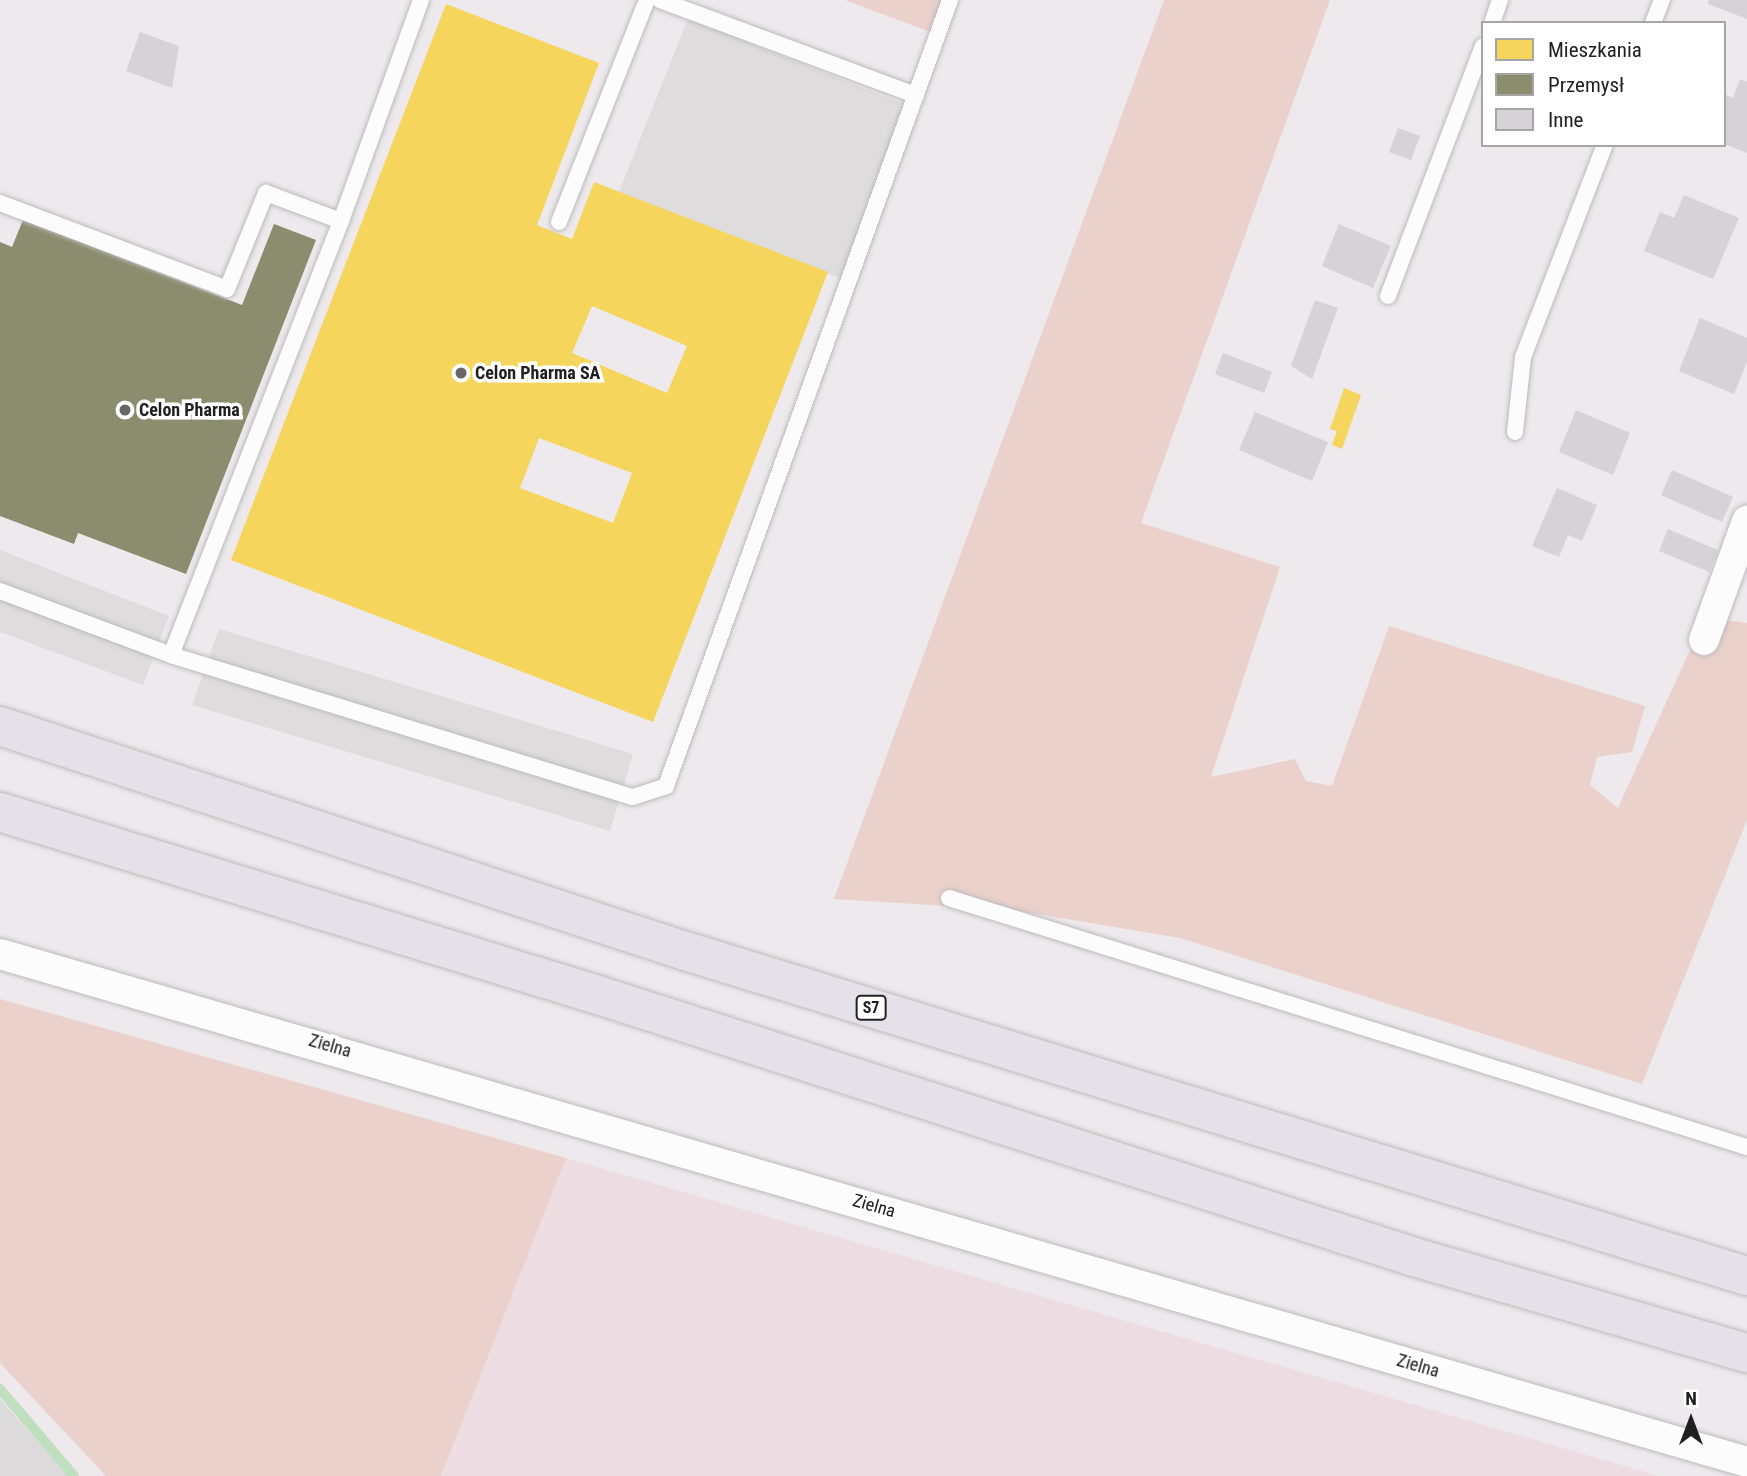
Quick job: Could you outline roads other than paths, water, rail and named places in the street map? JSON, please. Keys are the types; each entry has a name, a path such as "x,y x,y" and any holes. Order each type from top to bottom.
{"highway":[{"name":"S7","path":"0,726 682,950 1747,1276"},
{"path":"0,812 595,994 1414,1257 1747,1353"}],"street":[{"path":"1704,640 1747,521"},
{"name":"Zielna","path":"0,954 1747,1462"}],"lane":[{"path":"171,655 341,221 421,0"},
{"path":"559,222 647,0"},
{"path":"660,0 916,95"},
{"path":"0,591 171,655 633,797 666,786 950,0"},
{"path":"1493,21 1500,0"},
{"path":"1654,21 1662,0"},
{"path":"1388,296 1481,51"},
{"path":"1515,432 1523,357 1604,147"},
{"path":"0,203 227,289 266,193 341,221"},
{"path":"949,898 1747,1147"}],"waterway":[{"path":"0,1389 74,1476"}],"place":[{"name":"Celon Pharma SA","path":"461,373"},
{"name":"Celon Pharma","path":"125,410"}]}
